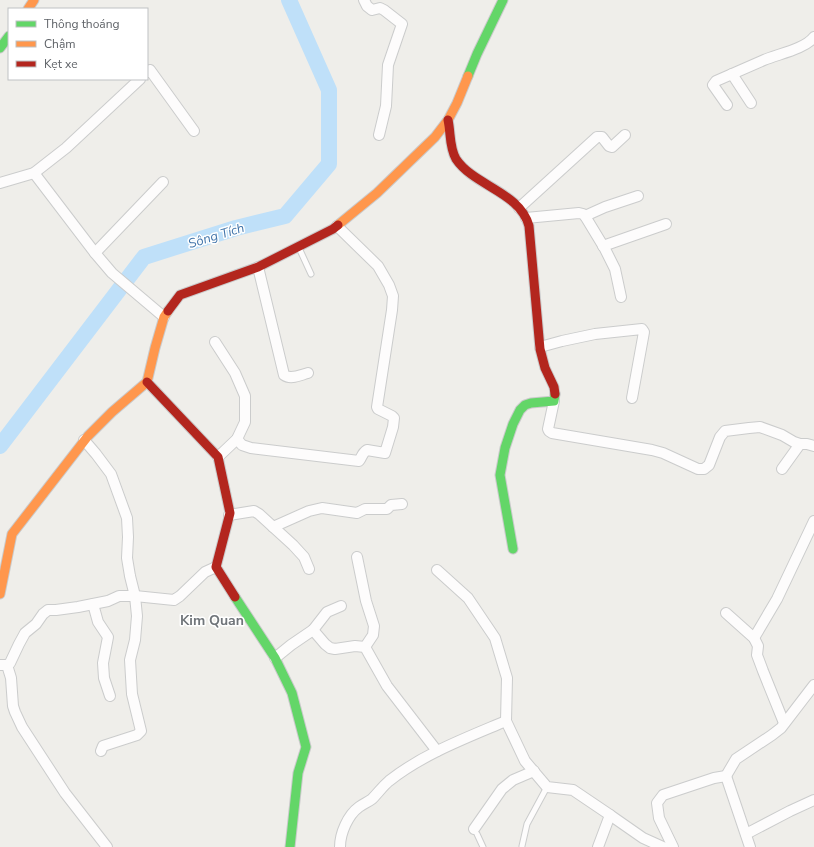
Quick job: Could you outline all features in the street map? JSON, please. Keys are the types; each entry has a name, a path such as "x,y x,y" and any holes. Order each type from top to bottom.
{"street":[{"path":"364,0 367,6 372,10 380,8 402,24 388,65 386,106 379,135"},
{"path":"0,594 12,534 84,440 112,412 147,382 161,314 180,295 258,267 333,229 383,187 435,137 448,120 503,0"},
{"path":"0,48 8,37"},
{"path":"727,105 713,84 716,81 765,59 796,48 811,41 814,37"},
{"path":"148,71 150,70 194,131"},
{"path":"732,74 751,103"},
{"path":"0,183 34,173 66,148 139,80"},
{"path":"448,120 453,153 460,164 480,180 509,199 519,208 526,218 529,226 540,347 545,368 555,388 556,395 548,429 549,431 552,433 652,450 663,453 688,466 698,469 704,469 709,465 720,437 725,431 760,427 782,435 794,442 814,446"},
{"path":"519,208 597,137 602,137 609,146 612,147 625,135"},
{"path":"34,173 112,273 161,314"},
{"path":"95,253 163,182"},
{"path":"585,216 605,207 638,196"},
{"path":"526,218 579,213 583,214 615,269 621,296"},
{"path":"603,246 666,224"},
{"path":"237,439 242,445 251,448 359,462 363,453 367,450 385,453 393,427 394,418 378,409 377,406 393,296 389,285 378,266 337,226"},
{"path":"258,267 284,375 292,377 308,373"},
{"path":"540,347 595,334 642,329 644,332 632,398"},
{"path":"216,342 235,373 245,396 245,422 237,439 218,457"},
{"path":"147,382 218,457 230,513 216,567 275,658 292,693 306,747 298,773 290,847"},
{"path":"513,549 500,475 505,448 517,415 525,405 537,402 554,401"},
{"path":"84,440 111,474 127,518 127,558 130,576 136,596 137,616 135,640 130,660 132,694 140,731 137,735 103,746 101,751"},
{"path":"782,470 800,444"},
{"path":"273,526 308,511 322,508 357,513 365,509 386,509 391,505 402,504"},
{"path":"229,516 254,512 259,514 304,557 309,570"},
{"path":"754,638 777,599 814,521"},
{"path":"357,557 366,601 374,626 373,635 365,647"},
{"path":"107,847 65,793 22,727 13,706 12,682 4,665 12,662 25,633 36,624 48,610 93,604 119,596 136,596 174,600 205,572 216,567"},
{"path":"437,570 468,598 495,638 507,678 506,721 525,761 547,787 573,790 643,838 664,847"},
{"path":"93,604 98,622 108,637 103,663 104,678 110,696"},
{"path":"275,658 313,630 327,612 341,606"},
{"path":"726,613 754,638 758,646 757,655 784,723"},
{"path":"313,630 330,648 335,649 355,646 365,647"},
{"path":"365,647 388,686 437,751"},
{"path":"750,847 726,776 736,759 781,728 814,685"},
{"path":"340,847 340,840 343,830 354,811 372,799 388,782 406,769 437,751 506,721"},
{"path":"475,831 502,789 512,780 534,771"},
{"path":"673,847 659,818 657,803 663,795 714,778 726,776"},
{"path":"746,834 814,800"},
{"path":"598,847 610,815"}],"lane":[{"path":"298,247 311,274"},
{"path":"522,846 527,824 547,787"},
{"path":"475,831 483,847"}],"waterway":[{"name":"Sông Tích","path":"0,446 144,257 236,228 285,216 329,164 329,90 289,0"}],"traffic: fast":[{"path":"468,76 503,0"},
{"path":"0,48 8,37"},
{"path":"513,549 500,475 505,448 513,424 520,410 525,405 531,403 554,401 555,394"},
{"path":"235,597 275,658 292,693 306,747 298,773 290,847"}],"traffic: slow":[{"path":"29,8 34,0"},
{"path":"338,225 377,193 435,137 448,120 468,76"},
{"path":"0,594 12,534 88,436 112,412 147,382 164,317 168,311"}],"traffic: jam":[{"path":"448,120 451,145 456,159 474,176 507,197 516,205 524,214 529,226 540,349 545,368 554,387 555,394"},
{"path":"168,311 180,295 258,267 333,229 338,225"},
{"path":"147,382 218,457 230,513 216,567 235,597"}],"district":[{"name":"Kim Quan","path":"212,620"}]}
